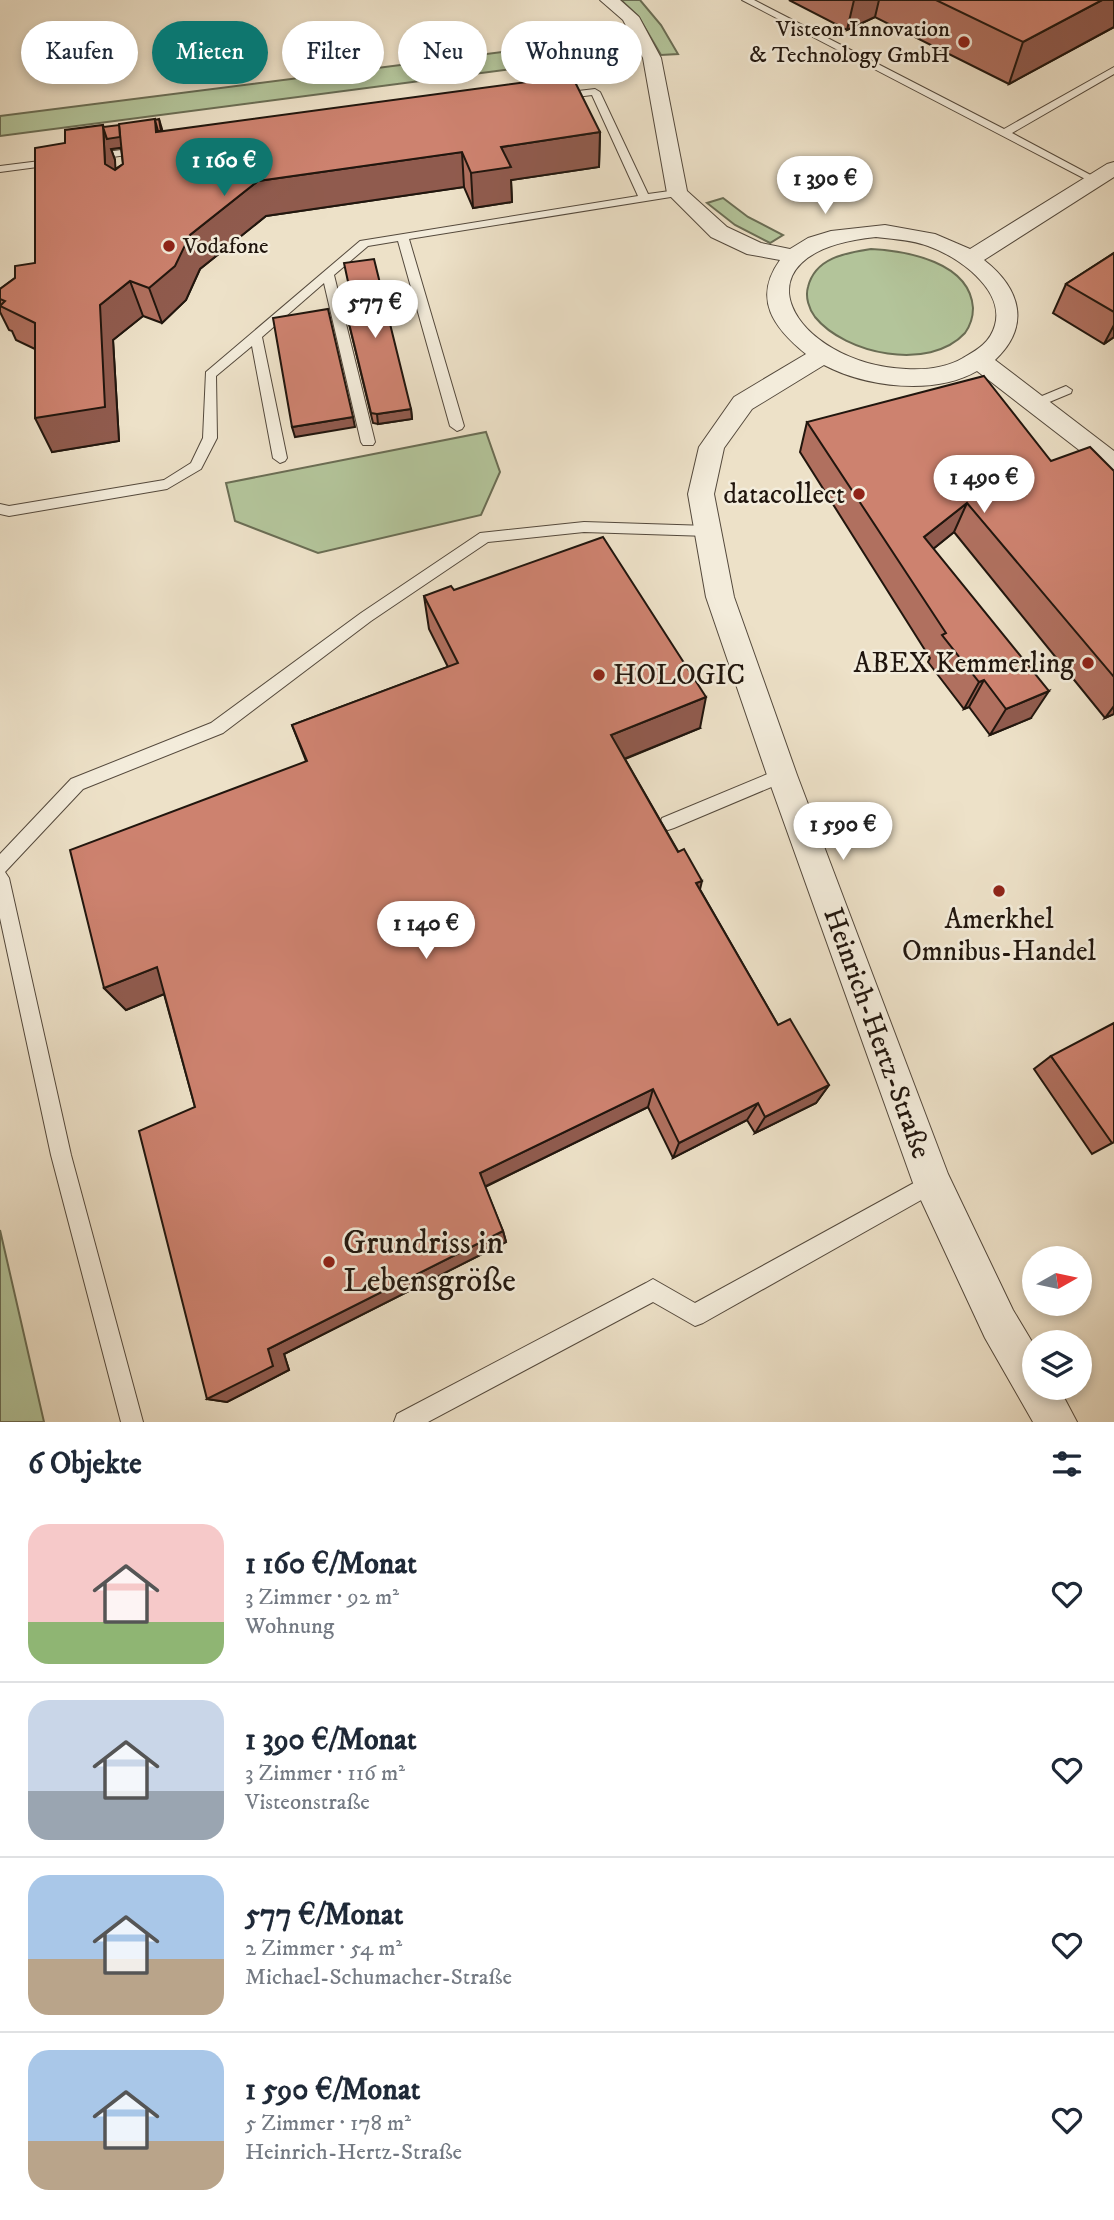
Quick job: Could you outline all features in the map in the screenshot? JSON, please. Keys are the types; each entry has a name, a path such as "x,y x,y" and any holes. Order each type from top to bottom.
{"street":[{"path":"609,0 630,17 652,58 677,193 719,232 755,249 793,256"},
{"path":"971,258 1114,167"},
{"path":"876,230 910,234 942,244 971,258 993,278 1006,299 1009,322 1000,343 980,361 954,372 921,377 875,373 852,368 822,355 798,336 782,316 776,294 780,274 793,256 815,242 834,236 876,230"},
{"name":"Heinrich-Hertz-Straße","path":"822,355 743,403 712,447 701,495 720,597 782,775 932,1183 999,1324 1022,1364"},
{"path":"980,361 1102,460"},
{"name":"Heinrich-Hertz-Straße","path":"1043,1400 1056,1422"}],"lane":[{"path":"747,0 1095,180"},
{"path":"1004,133 1114,70"},
{"path":"554,97 595,92 644,198"},
{"path":"81,158 122,159 149,149"},
{"path":"0,169 68,160"},
{"path":"0,509 9,511 167,484 196,466 211,438 210,375 364,243 677,193"},
{"path":"403,236 457,426"},
{"path":"328,274 368,442"},
{"path":"256,336 280,458"},
{"path":"1035,404 1066,390"},
{"path":"0,866 77,784 217,728 366,617 485,537 584,527 708,531"},
{"path":"668,823 782,775"},
{"path":"0,878 61,1155 132,1422"},
{"path":"405,1422 653,1290 695,1315 932,1183"}],"green space":[{"path":"621,0 640,0 661,25 678,54 661,55 638,16"},
{"path":"501,52 501,70 487,72 487,54"},
{"path":"398,65 398,84 0,136 0,116 282,80 282,84 384,84 384,67"},
{"path":"723,198 748,217 783,235 770,243 735,225 707,203"},
{"path":"871,249 918,256 949,270 961,280 969,292 973,308 965,333 949,345 931,352 910,355 866,349 829,330 809,307 807,291 812,277 817,269 832,259"},
{"path":"486,432 500,472 481,515 318,553 235,521 226,483"},
{"path":"0,1230 44,1422 0,1422"}],"building":[{"path":"936,0 1102,0 1023,42"},
{"path":"513,84 576,84 600,132 501,147 511,167 471,173 462,152 258,181 190,235 175,266 149,288 130,281 100,305 105,407 35,418 35,323 0,306 5,301 0,299 0,289 15,278 15,266 35,263 35,148 65,143 65,130 103,125 105,164 115,170 123,164 119,124 155,119 156,132"},
{"path":"159,119 161,131 158,131 155,120"},
{"path":"119,125 120,137 107,139 103,127"},
{"path":"1114,253 1114,312 1066,284"},
{"path":"374,259 411,409 377,414 371,413 345,307 353,305 344,263"},
{"path":"328,309 353,417 292,427 273,318"},
{"path":"984,376 1051,461 1090,447 1114,471 1114,677 967,503 924,537 1049,691 1006,709 984,680 979,682 942,635 946,633 807,422"},
{"path":"603,537 706,697 611,735 678,852 684,849 702,881 696,883 778,1025 790,1019 829,1085 765,1117 758,1103 679,1143 653,1089 480,1173 503,1231 268,1349 273,1366 207,1399 139,1131 195,1107 157,967 104,988 70,850 307,761 292,725 458,663 424,596 451,586 454,590"},
{"path":"1114,1023 1114,1142 1112,1143 1051,1056"}],"place":[{"name":"Visteon Innovation & Technology GmbH","path":"964,42"},
{"name":"Vodafone","path":"169,246"},
{"name":"datacollect","path":"859,494"},
{"name":"ABEX Kemmerling","path":"1088,663"},
{"name":"HOLOGIC","path":"599,675"},
{"name":"Amerkhel Omnibus-Handel","path":"999,891"},
{"name":"Grundriss in Lebensgröße","path":"329,1262"}]}
